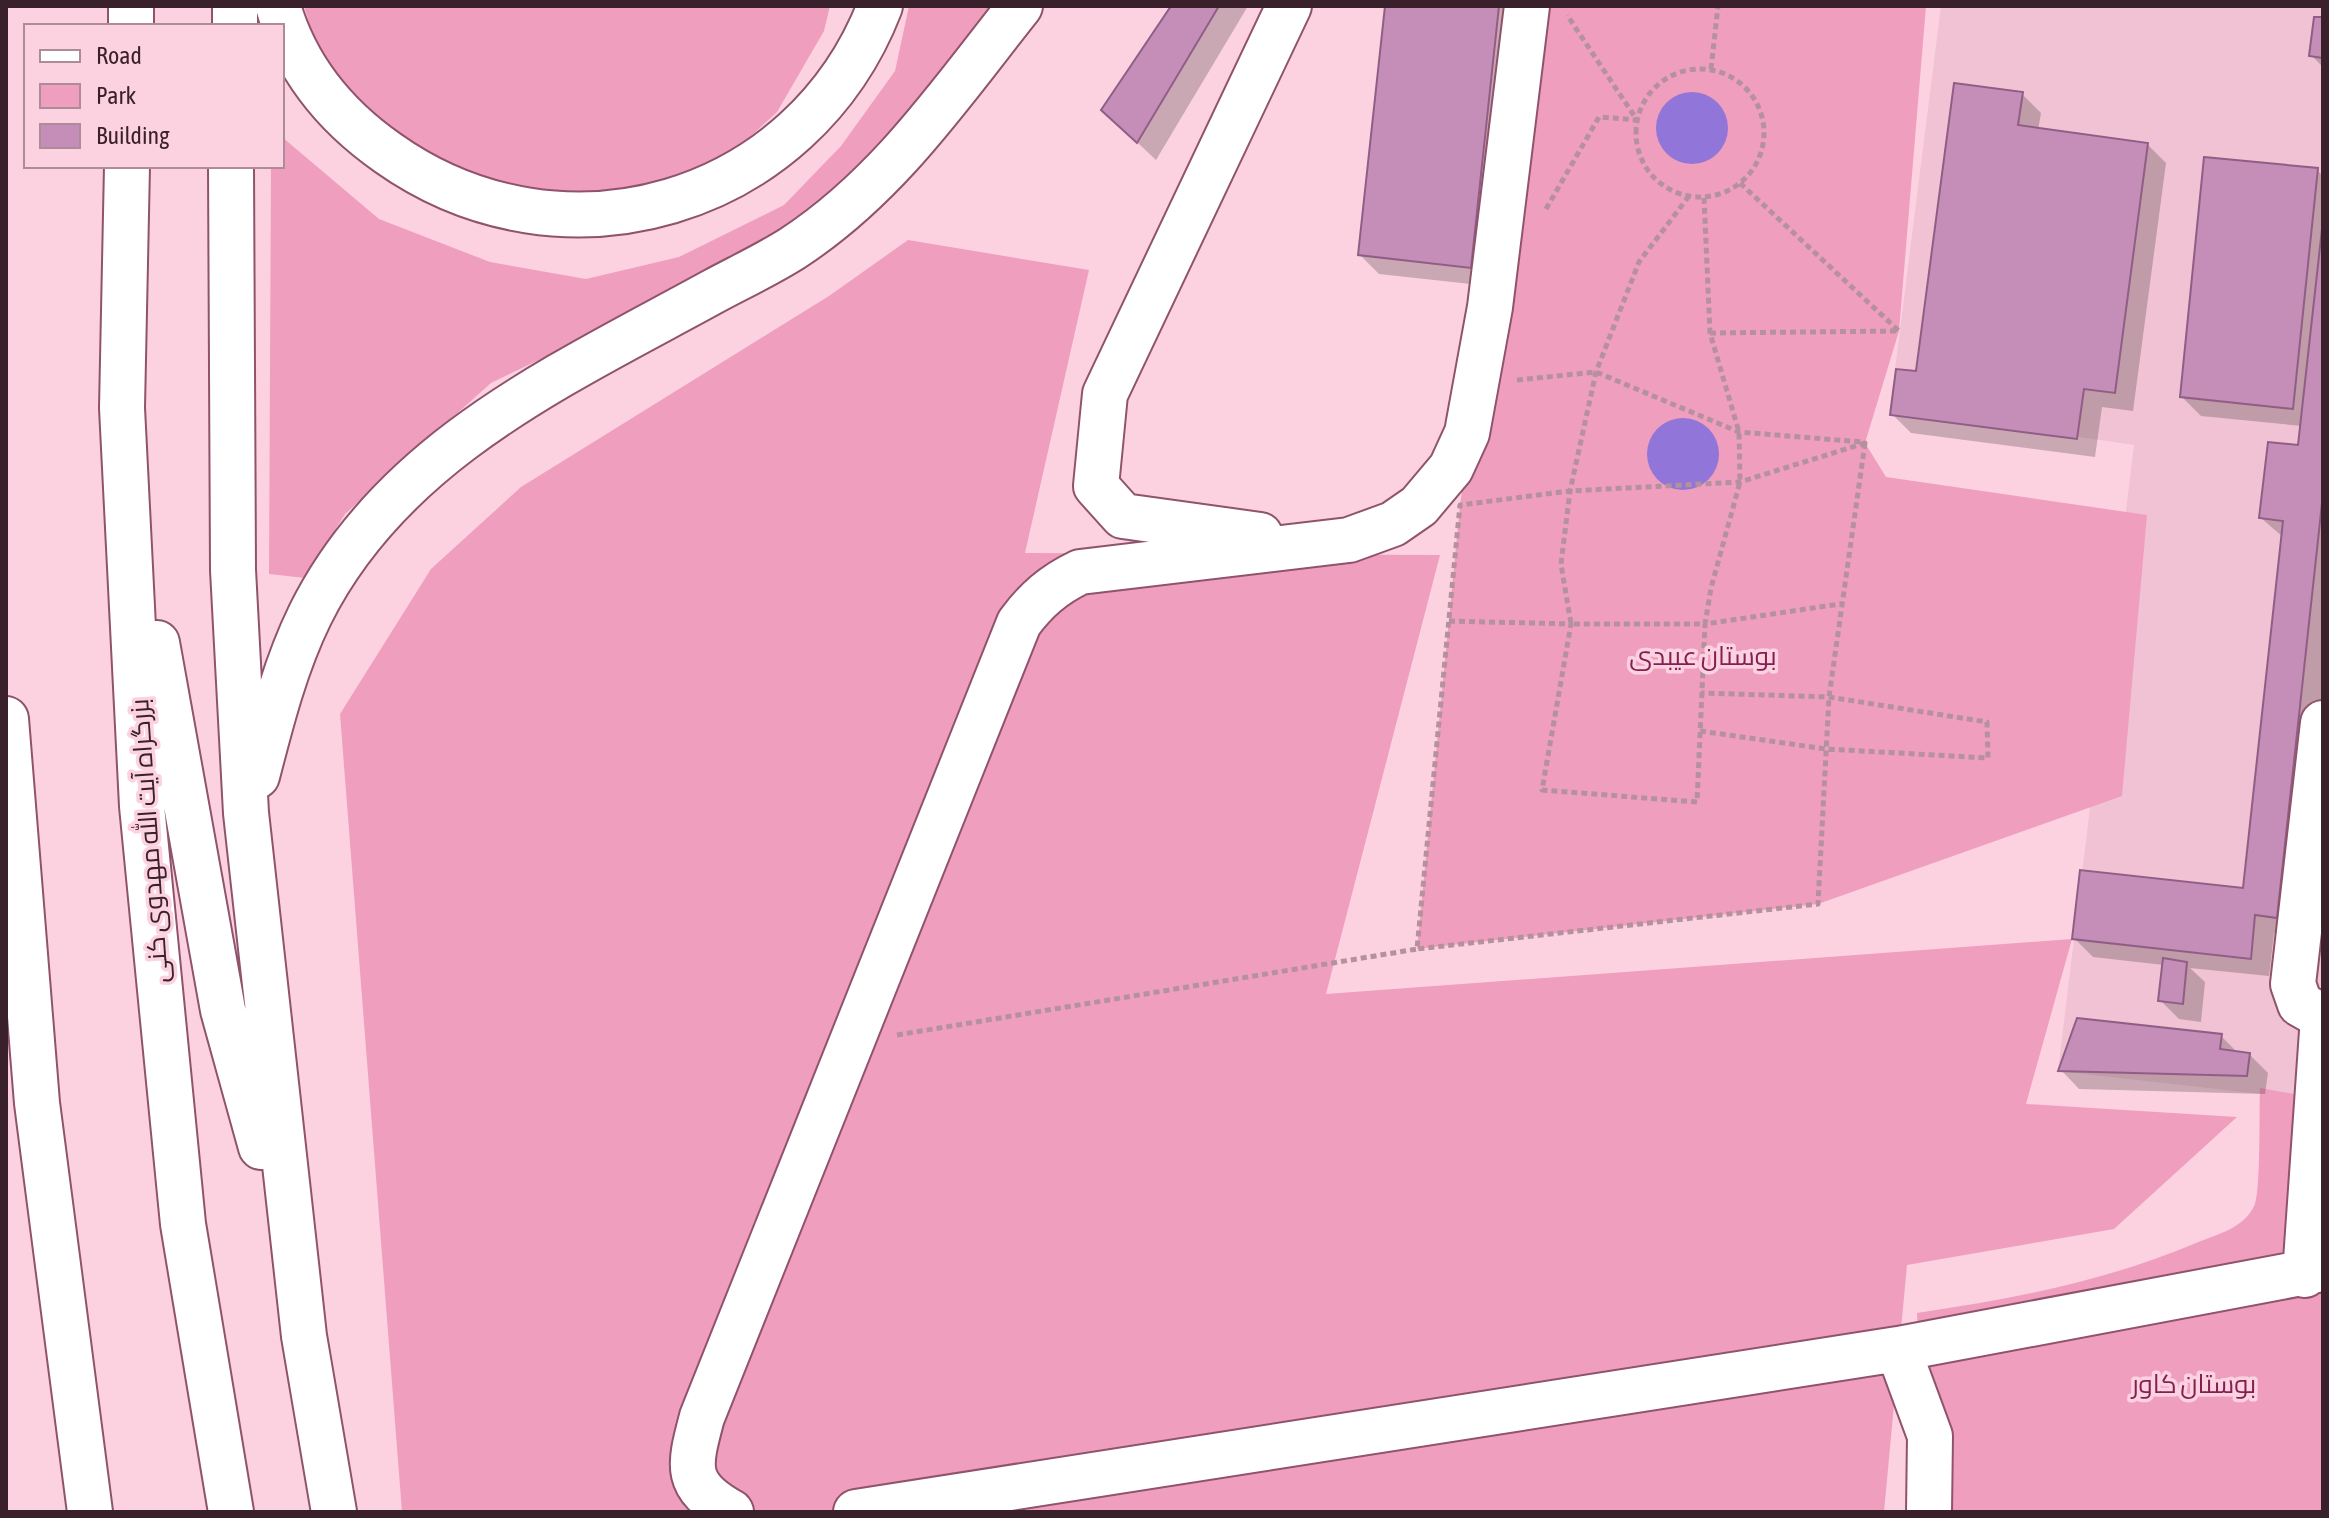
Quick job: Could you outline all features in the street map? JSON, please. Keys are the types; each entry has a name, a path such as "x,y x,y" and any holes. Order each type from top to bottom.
{"main road":[{"path":"278,6 306,74 335,109 415,173 470,197 534,212 622,214 685,198 751,168 800,129 830,97 866,43 880,6"},
{"path":"246,813 277,699 310,616 349,549 401,490 433,460 527,395 793,248 846,209 906,151 1020,6"},
{"path":"1289,6 1105,394 1096,486 1123,516 1322,544"},
{"path":"731,1512 704,1497 694,1478 694,1450 702,1417 1019,623 1035,601 1056,584 1080,572 1349,540 1393,524 1419,506 1456,457 1467,433 1490,307 1527,6"},
{"name":"بزرگراه آیت الله مهدوی کنی","path":"127,168 122,408 142,806 182,1209 231,1512"},
{"path":"231,168 233,570 246,813 295,1265 334,1512"},
{"path":"129,502 190,813 223,1010 295,1265"},
{"path":"6,719 37,1103 90,1512"},
{"path":"856,1512 1898,1349 2314,1272 2323,1017 2300,1004 2293,984 2323,723"},
{"path":"1898,1349 1930,1436 1929,1512"}],"path":[{"path":"1561,6 1637,120"},
{"path":"1711,69 1718,6"},
{"path":"1711,69 1730,77 1747,90 1762,117 1763,148 1754,168 1740,183 1723,193 1689,196 1669,190 1653,177 1641,160 1635,140 1637,120 1644,102 1656,86 1672,75 1711,69"},
{"path":"1545,212 1599,117 1637,120"},
{"path":"1710,333 1899,331 1740,183"},
{"path":"1689,196 1639,262 1596,372 1570,491 1561,564 1571,624 1542,790 1697,802 1705,624 1711,588 1740,482 1739,432 1710,333 1704,197"},
{"path":"1476,385 1596,372 1739,432 1865,443"},
{"path":"1417,949 1460,505 1570,491 1740,482 1865,443"},
{"path":"852,1042 1417,949 1818,904 1829,697 1865,443"},
{"path":"1449,621 1705,624 1840,604"},
{"path":"1700,731 1826,749 1988,758 1987,722 1829,697 1701,693"}],"shaded area":[{"path":"1941,6 2323,6 2323,1101 2058,1071 2134,445 1890,409"},
{"path":"1692,92 1718,102 1728,128 1718,154 1692,164 1666,154 1656,128 1666,102"},
{"path":"1683,418 1709,428 1719,454 1709,480 1683,490 1657,480 1647,454 1657,428"}],"green space":[{"path":"304,6 830,6 824,31 777,112 711,173 617,196 518,193 393,140 324,72"},
{"path":"909,6 994,6 858,175 747,259 491,383 345,514 305,578 269,574 271,168 284,168 284,139 379,219 490,262 586,279 679,257 784,205 841,146 895,71"},
{"name":"بوستان عیبدی","path":"1536,6 1926,6 1899,331 1865,443 1886,477 2147,515 2122,796 1818,904 1417,949 1460,505"},
{"path":"908,240 1089,270 1025,553 1440,555 1326,994 2072,939 2026,1104 2237,1117 2114,1229 1907,1265 1884,1512 402,1512 340,714 431,569 521,487 829,296"},
{"name":"بوستان کاور","path":"2260,1088 2323,1099 2323,1512 1919,1512 1923,1441 1917,1313 2024,1295 2093,1278 2161,1257 2238,1225 2250,1212 2257,1195"}],"building":[{"path":"1171,6 1219,6 1137,143 1101,110"},
{"path":"1385,6 1499,6 1471,268 1358,255"},
{"path":"2314,17 2323,17 2323,58 2309,56"},
{"path":"1954,83 2023,92 2018,125 2148,143 2115,393 2084,389 2077,439 1890,415 1896,369 1916,371"},
{"path":"2204,157 2318,168 2293,409 2180,397"},
{"path":"2323,220 2323,494 2277,918 2255,915 2251,959 2072,939 2080,870 2243,888 2283,521 2259,518 2268,442 2298,445"},
{"path":"2163,958 2187,962 2183,1004 2158,1001"},
{"path":"2077,1018 2222,1034 2220,1049 2250,1053 2247,1076 2058,1071"}]}
